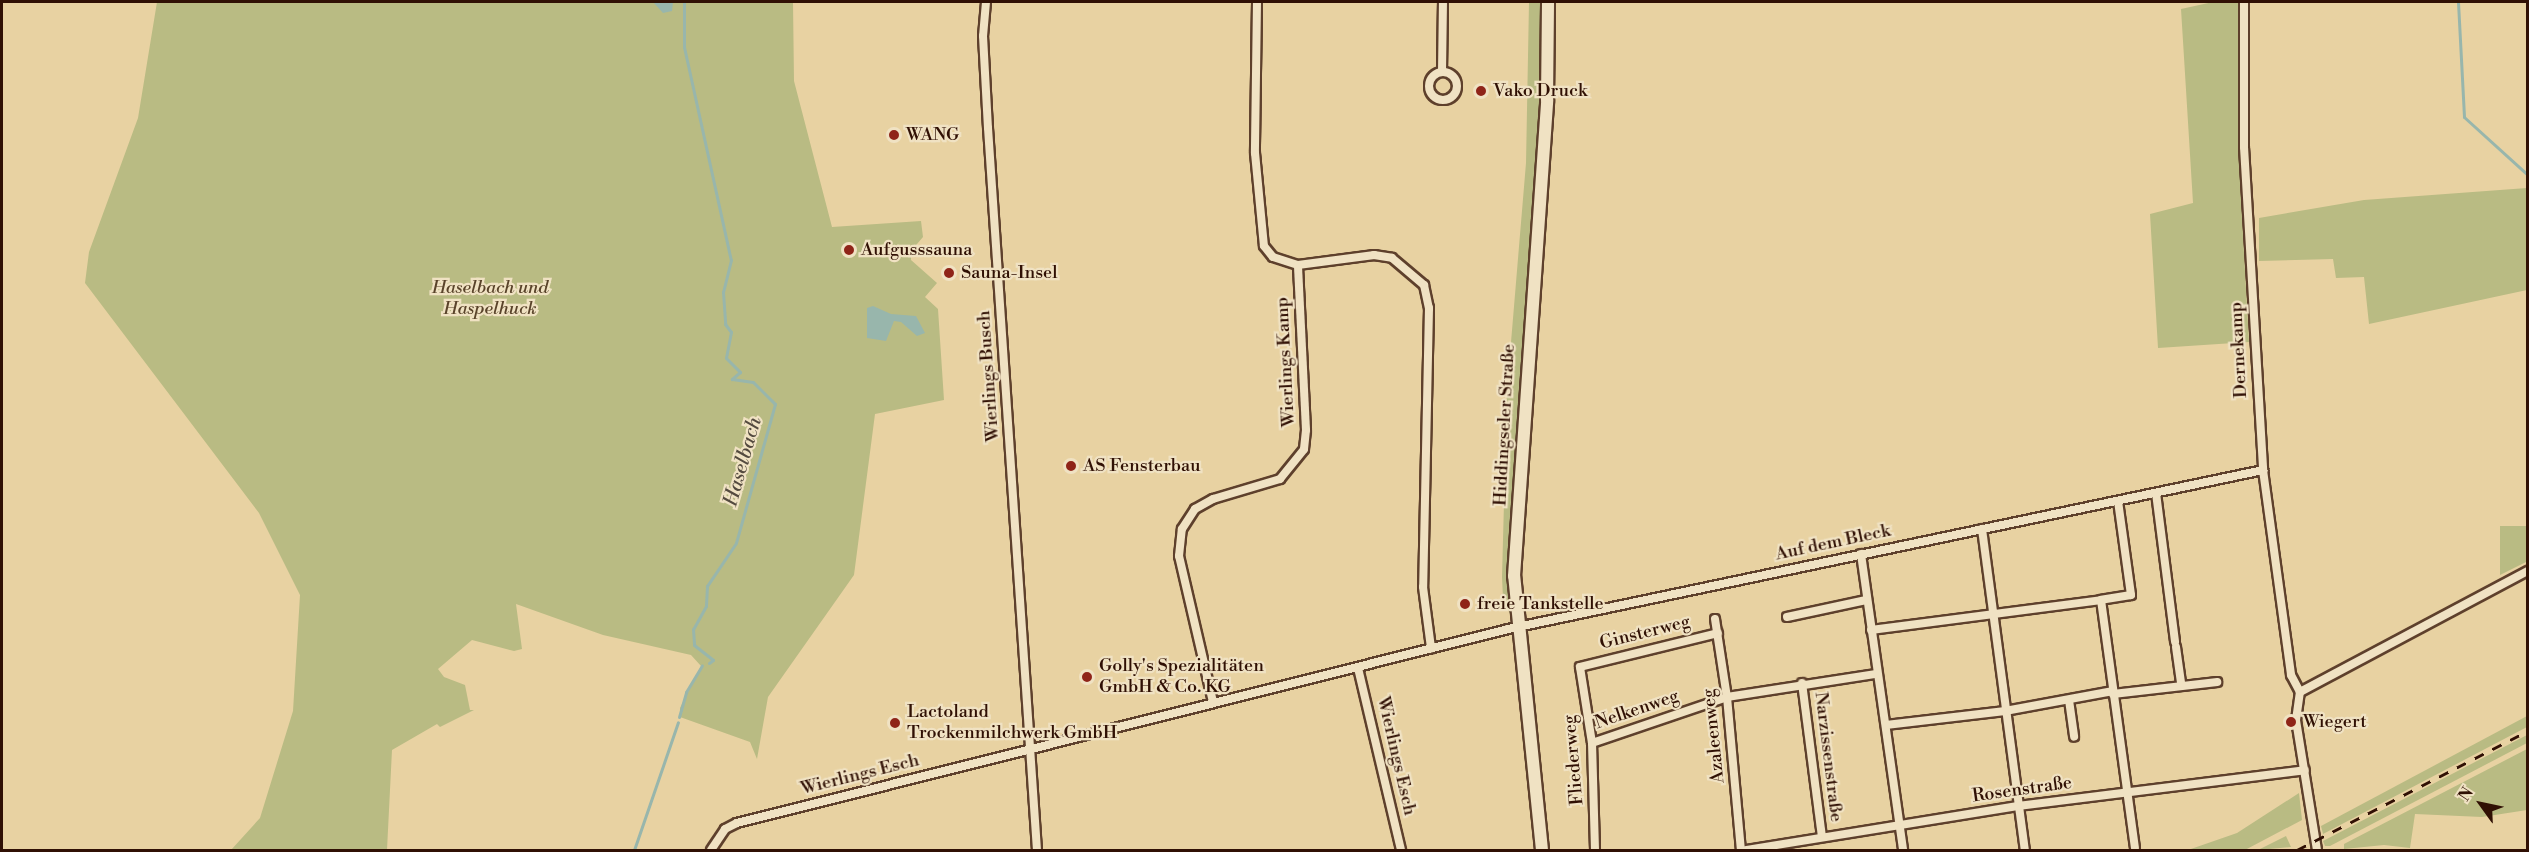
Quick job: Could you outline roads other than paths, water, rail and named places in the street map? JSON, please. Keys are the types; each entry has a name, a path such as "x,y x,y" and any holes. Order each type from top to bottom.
{"street":[{"name":"Wierlings Busch","path":"986,2 982,36 1029,748"},
{"path":"1257,2 1255,153 1264,246 1273,257 1298,265 1374,255 1392,258 1424,285 1429,308 1423,587 1431,648"},
{"path":"1442,72 1443,2"},
{"name":"Hiddingseler Straße","path":"1542,850 1516,628 1515,564 1546,100 1548,2"},
{"name":"Dernekamp","path":"2244,2 2244,147 2263,470 2291,675 2300,692 2296,720 2318,850"},
{"name":"Wierlings Kamp","path":"1213,702 1179,556 1182,529 1195,509 1213,499 1280,480 1304,449 1306,430 1298,265"},
{"name":"Auf dem Bleck","path":"1516,628 2263,470"},
{"path":"2156,493 2181,684"},
{"path":"1871,630 1992,616 2131,594 2118,501"},
{"path":"1982,529 2025,850"},
{"path":"1861,554 1876,674 1886,725 1903,850"},
{"path":"2300,692 2528,571"},
{"path":"1787,617 1866,600"},
{"path":"2101,600 2135,848"},
{"name":"Azaleenweg","path":"1715,619 1727,697 1741,850"},
{"name":"Wierlings Esch","path":"711,850 725,829 737,823 1029,748 1516,628"},
{"name":"Ginsterweg","path":"1580,667 1718,633"},
{"name":"Fliederweg","path":"1580,667 1592,743 1596,850"},
{"name":"Wierlings Esch","path":"1358,668 1401,850"},
{"name":"Narzissenstraße","path":"1727,697 1802,683 1876,674"},
{"path":"1886,725 2005,711 2181,684 2217,682"},
{"name":"Narzissenstraße","path":"1802,683 1822,836"},
{"name":"Nelkenweg","path":"1592,743 1727,697"},
{"path":"2069,700 2074,737"},
{"path":"1029,748 1037,850"},
{"name":"Rosenstraße","path":"1746,850 1784,846 1822,836 2018,806 2305,770"}],"water":[{"path":"653,2 673,2 672,11 663,13"},
{"path":"873,306 891,314 916,316 925,333 917,336 901,322 894,321 886,341 867,338 867,308"}],"waterway":[{"name":"Haselbach","path":"684,2 684,47 731,260 723,292 725,324 731,332 726,358 740,372 732,379 753,382 775,404 736,543 707,586 706,606 693,629 694,645 713,660 709,663"},
{"path":"2458,2 2464,117 2528,175"},
{"name":"Haselbach","path":"679,717 686,692 702,665"},
{"name":"Haselbach","path":"634,850 678,722"}],"railway":[{"path":"2297,850 2528,731"}],"place":[{"name":"Vako Druck","path":"1481,91"},
{"name":"WANG","path":"894,135"},
{"name":"Aufgusssauna","path":"849,250"},
{"name":"Sauna-Insel","path":"949,273"},
{"name":"AS Fensterbau","path":"1071,466"},
{"name":"freie Tankstelle","path":"1465,604"},
{"name":"Golly's Spezialitäten GmbH & Co. KG","path":"1087,677"},
{"name":"Wiegert","path":"2291,722"},
{"name":"Lactoland Trockenmilchwerk GmbH","path":"895,723"}],"park label":[{"name":"Haselbach und Haspelhuck","path":"490,299"}]}
